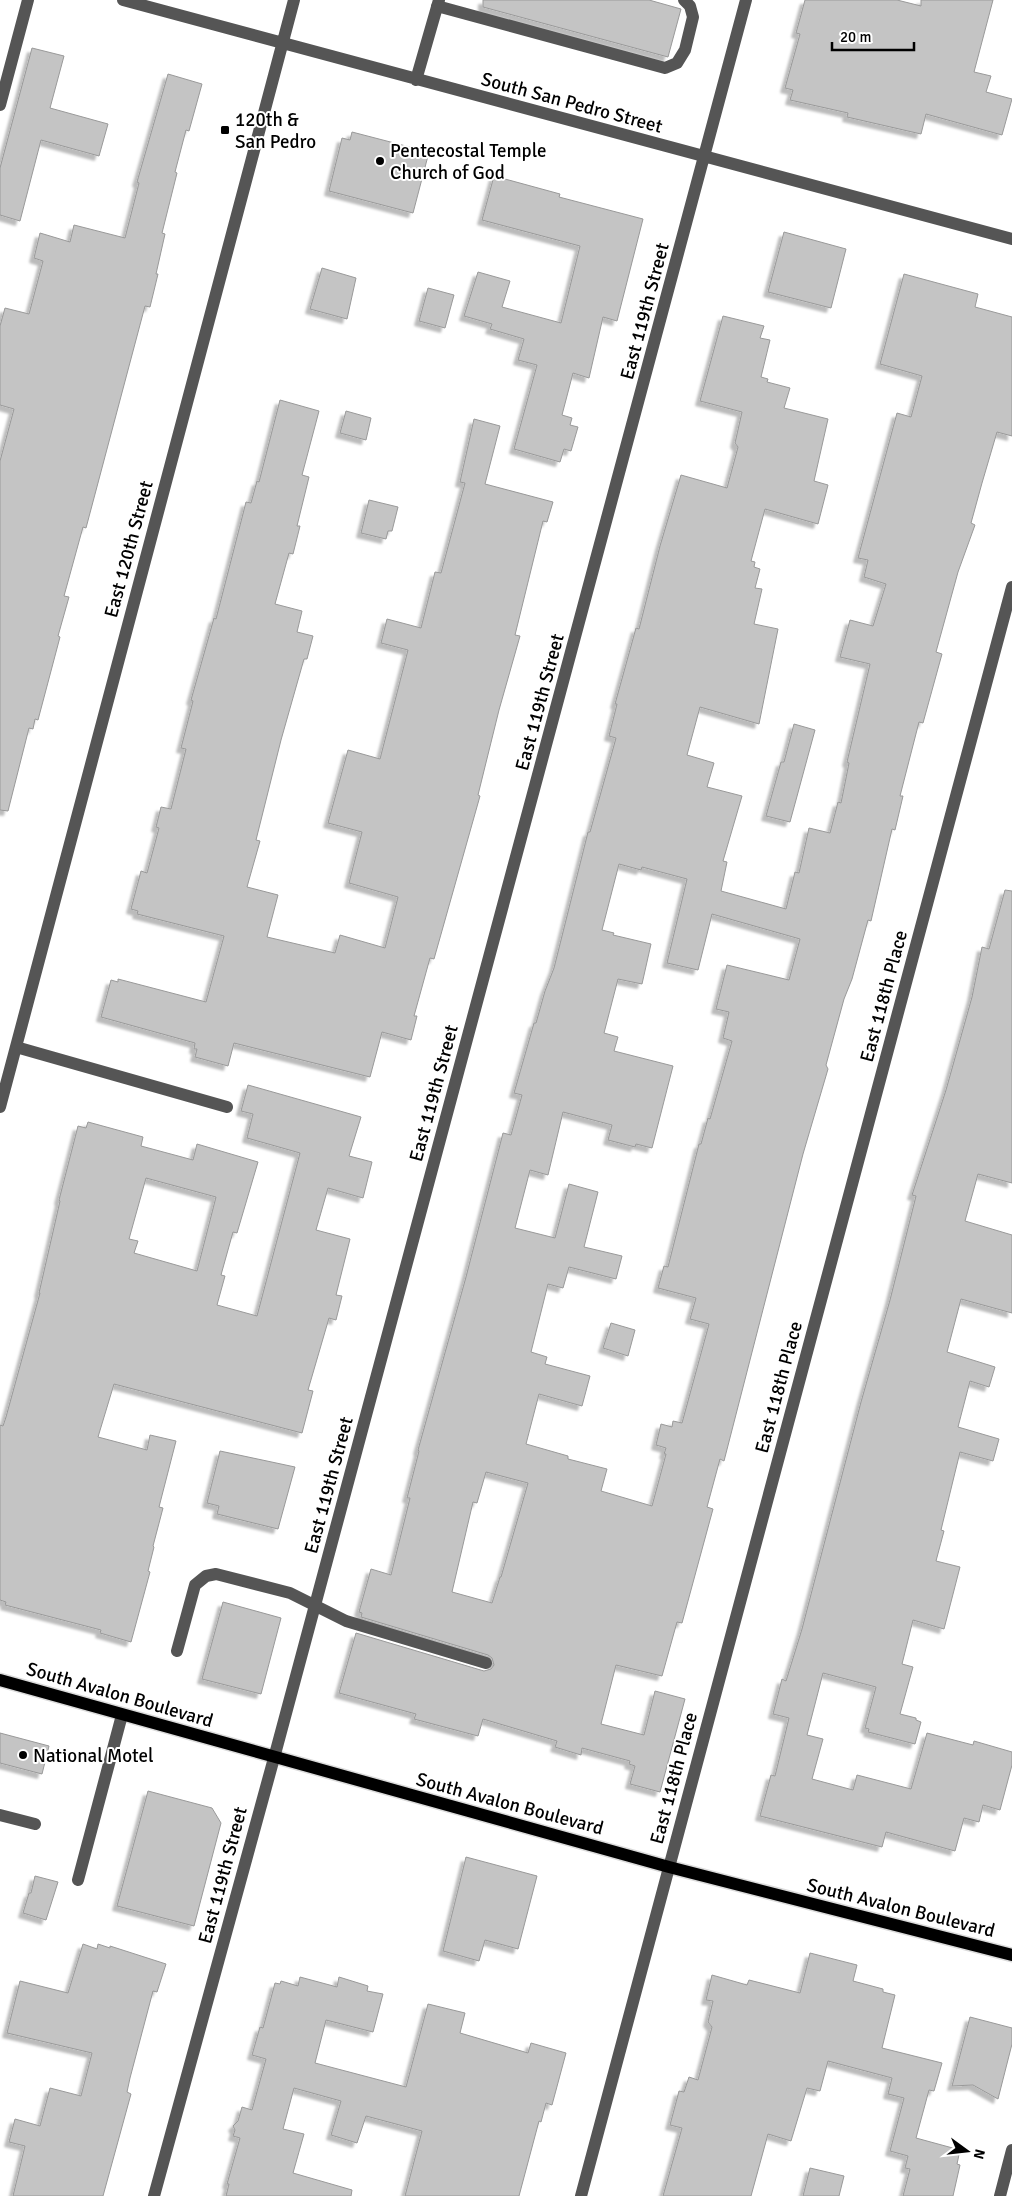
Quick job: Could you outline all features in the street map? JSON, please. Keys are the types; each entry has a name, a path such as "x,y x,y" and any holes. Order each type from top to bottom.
{"main road":[{"name":"South Avalon Boulevard","path":"0,1680 669,1867 1012,1955"}],"street":[{"path":"0,105 28,0"},
{"name":"South San Pedro Street","path":"123,0 1012,239"},
{"name":"East 120th Street","path":"0,1107 294,0"},
{"path":"416,80 438,3 665,68 677,63 686,50 693,17 690,6 684,0"},
{"name":"East 119th Street","path":"154,2196 274,1758 746,0"},
{"name":"East 118th Place","path":"580,2196 1012,587"},
{"path":"16,1047 227,1107"},
{"path":"177,1651 195,1585 206,1576 216,1574 290,1593 346,1621 486,1663"},
{"path":"78,1880 122,1715"},
{"path":"0,1815 35,1824"},
{"path":"1000,2196 1012,2150"}],"building":[{"path":"483,0 649,0 681,9 668,57 483,7"},
{"path":"805,0 897,0 921,6 921,0 993,0 974,72 991,76 986,92 1012,99 1002,135 926,114 921,134 847,117 848,113 790,100 793,90 785,88 800,34 796,33"},
{"path":"32,48 64,56 50,108 108,124 99,156 41,140 20,221 0,215 0,168"},
{"path":"168,74 202,84 189,131 186,130 175,172 177,173 162,233 165,234 150,307 145,306 86,528 83,527 64,596 69,597 38,720 35,719 33,729 29,728 8,811 0,810 0,461 14,409 0,405 0,326 5,308 29,314 43,261 34,258 40,233 70,242 74,225 125,238 139,183 137,182"},
{"path":"352,132 429,152 413,213 329,191 342,138 350,140"},
{"path":"494,176 560,194 559,197 643,219 617,321 603,317 589,378 573,373 562,415 572,418 570,425 578,427 571,451 564,449 560,462 514,449 537,365 518,360 524,339 490,329 492,324 464,316 478,272 510,281 502,307 561,323 580,246 482,220"},
{"path":"784,232 846,249 831,308 768,292"},
{"path":"322,268 356,278 347,319 310,309"},
{"path":"904,274 978,294 975,307 1012,317 1012,436 997,432 982,483 971,523 975,525 958,572 936,652 942,654 923,723 919,722 900,796 903,796 895,830 892,829 871,921 868,920 852,979 844,999 826,1065 828,1069 803,1154 724,1461 720,1459 707,1507 713,1509 682,1623 677,1622 662,1676 616,1665 601,1724 644,1735 655,1691 685,1699 660,1792 630,1784 635,1766 629,1764 630,1761 582,1748 581,1755 555,1747 557,1741 483,1719 478,1736 414,1719 416,1714 339,1693 356,1633 484,1671 491,1669 494,1665 492,1658 488,1655 361,1617 362,1613 359,1612 371,1569 391,1575 410,1498 407,1498 418,1450 466,1277 503,1133 511,1135 522,1095 514,1093 534,1023 536,1023 554,968 588,832 590,832 616,738 609,736 617,704 615,704 636,628 639,629 660,546 681,475 727,488 738,447 735,443 742,412 700,401 723,316 764,326 760,338 770,340 761,377 768,379 767,382 790,388 784,408 828,419 814,481 828,485 818,524 765,509 751,561 755,562 754,567 760,569 755,588 762,589 754,624 778,629 759,724 700,707 687,755 714,763 707,787 742,796 723,861 727,862 721,891 786,909 795,872 799,873 809,828 830,833 838,802 841,803 849,763 847,762 870,664 840,657 850,620 873,626 886,584 864,577 868,560 858,558 897,413 911,417 922,376 880,364","holes":["619,864 641,870 642,867 687,879 667,963 698,970 712,914 800,939 789,980 727,965 716,1009 729,1012 723,1038 732,1041 710,1119 708,1118 701,1144 699,1144 668,1267 664,1266 658,1288 696,1298 690,1319 709,1324 682,1423 673,1421 672,1427 661,1424 656,1445 666,1448 664,1454 666,1454 652,1506 601,1491 607,1469 568,1459 568,1456 526,1444 539,1394 582,1406 590,1376 545,1364 547,1357 531,1352 548,1284 563,1288 569,1267 616,1279 622,1256 584,1247 598,1192 569,1184 555,1238 515,1228 530,1170 548,1175 563,1112 612,1125 608,1140 635,1147 636,1144 652,1148 673,1066 614,1051 618,1037 604,1033 618,979 642,984 651,944 613,935 614,933 602,930","486,1472 528,1483 492,1603 452,1592 473,1502 477,1503"]},
{"path":"428,288 454,295 445,328 419,321"},
{"path":"280,400 319,411 302,475 309,477 297,526 300,526 293,554 289,553 275,604 302,611 297,632 313,636 307,659 304,659 281,740 256,840 260,841 247,887 278,895 267,937 335,953 340,935 385,948 398,897 349,883 362,832 328,823 348,750 380,759 408,650 381,643 387,619 421,628 435,572 441,573 465,483 460,482 474,419 500,426 485,484 553,502 547,522 543,521 515,635 520,636 499,710 478,795 480,796 434,959 430,958 414,1016 417,1016 411,1040 382,1032 370,1077 234,1043 228,1066 195,1057 197,1049 194,1049 195,1043 101,1017 111,980 118,982 118,979 206,1002 224,936 137,914 138,911 131,909 141,871 147,873 159,828 156,827 161,807 171,809 186,749 181,748 193,701 191,700 214,618 216,619 246,502 251,503 257,481 259,482"},
{"path":"346,411 371,418 366,440 340,433"},
{"path":"369,500 398,507 392,531 388,531 386,539 361,533"},
{"path":"794,724 815,730 790,822 766,816"},
{"path":"1005,890 1012,891 1012,1183 978,1174 965,1221 1012,1235 1012,1313 961,1299 947,1352 995,1367 989,1387 970,1381 958,1427 999,1439 993,1461 960,1452 941,1530 944,1531 936,1561 960,1567 944,1629 913,1620 902,1664 913,1667 900,1714 916,1718 916,1720 921,1722 915,1744 868,1732 869,1729 865,1728 876,1687 823,1673 807,1735 823,1739 812,1779 853,1790 857,1775 911,1789 927,1733 973,1745 974,1741 1012,1752 1012,1765 1000,1810 983,1805 979,1822 964,1818 955,1851 886,1832 882,1847 760,1816 771,1775 775,1776 789,1718 773,1714 782,1679 786,1681 802,1629 861,1402 890,1300 916,1196 912,1195 946,1090 972,997 982,947 989,949"},
{"path":"248,1085 361,1117 349,1156 372,1162 363,1198 328,1188 316,1230 350,1239 336,1295 342,1296 336,1320 329,1318 308,1390 313,1391 302,1433 114,1384 98,1437 147,1450 150,1435 176,1441 159,1507 163,1508 153,1546 148,1571 150,1572 131,1642 100,1633 101,1630 5,1605 6,1602 0,1600 0,1425 3,1426 6,1417 40,1293 59,1200 78,1126 86,1128 88,1122 143,1137 141,1146 193,1160 197,1144 258,1162 237,1233 233,1232 221,1275 225,1276 217,1305 257,1316 300,1153 247,1138 253,1114 241,1111","holes":["146,1178 216,1197 197,1271 134,1253 138,1241 129,1239"]},
{"path":"611,1323 635,1330 628,1356 603,1348"},
{"path":"220,1451 295,1467 278,1529 217,1514 219,1506 207,1503"},
{"path":"223,1602 281,1618 261,1694 202,1679"},
{"name":"National Motel","path":"0,1733 49,1746 42,1774 0,1763"},
{"path":"148,1791 212,1808 221,1823 194,1926 117,1906"},
{"path":"466,1857 537,1876 518,1949 485,1940 479,1961 443,1951"},
{"path":"35,1876 58,1882 46,1920 23,1913"},
{"path":"83,1944 97,1949 98,1944 110,1948 110,1946 166,1964 157,1992 153,1991 127,2092 131,2094 103,2196 13,2196 25,2146 9,2142 15,2119 40,2126 50,2088 81,2096 92,2053 7,2033 20,1981 68,1993"},
{"path":"810,1953 857,1965 853,1981 883,1989 883,1992 895,1995 882,2048 942,2063 934,2091 929,2090 916,2138 960,2150 957,2164 960,2165 953,2196 903,2196 910,2169 905,2168 908,2156 890,2151 904,2098 888,2094 892,2078 828,2061 820,2091 807,2088 791,2141 768,2134 751,2196 663,2196 682,2128 670,2125 679,2091 684,2092 689,2077 698,2080 712,2027 708,2022 713,2001 706,2000 712,1975 747,1985 749,1980 800,1993"},
{"path":"300,1977 337,1987 339,1977 368,1986 367,1991 383,1994 373,2032 326,2020 315,2063 406,2087 428,2004 465,2013 460,2033 528,2053 531,2043 566,2053 552,2105 546,2103 541,2122 539,2121 519,2196 405,2196 422,2131 366,2116 357,2143 331,2135 341,2101 294,2088 283,2129 304,2134 293,2173 352,2190 351,2196 226,2196 229,2184 227,2184 240,2138 233,2136 235,2130 233,2126 238,2121 242,2107 252,2110 266,2059 252,2055 260,2027 263,2028 275,1983 280,1984 281,1981 298,1986"},
{"path":"970,2017 1012,2028 1012,2044 998,2099 973,2085 952,2086"},
{"path":"810,2168 844,2176 839,2196 803,2196"}],"place":[{"name":"120th & San Pedro","path":"225,130"},
{"name":"Pentecostal Temple Church of God","path":"380,161"},
{"name":"National Motel","path":"23,1755"}]}
